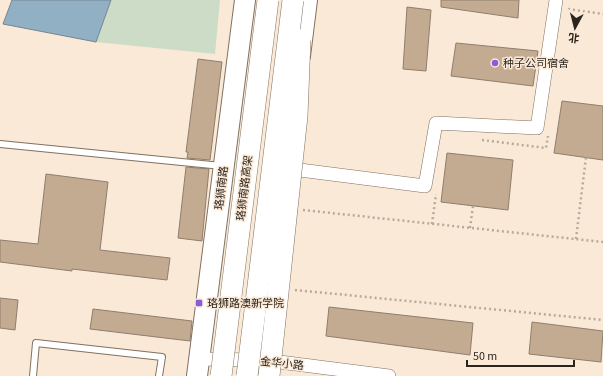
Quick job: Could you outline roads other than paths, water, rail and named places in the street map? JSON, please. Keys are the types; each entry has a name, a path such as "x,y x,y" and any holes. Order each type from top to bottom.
{"highway":[{"name":"珞狮南路高架","path":"221,376 268,0"},
{"path":"246,376 293,0"},
{"path":"265,371 279,289 292,169 297,116 302,0"}],"main road":[{"name":"珞狮南路","path":"198,367 244,0"},
{"path":"265,371 307,0"}],"street":[{"path":"292,169 425,186 436,123 537,128 556,0"},
{"name":"金华小路","path":"198,367 389,376"}],"lane":[{"path":"0,144 224,166"},
{"path":"33,376 36,343 162,357 159,376"}],"water":[{"path":"12,0 111,0 96,42 3,24"}],"place":[{"name":"种子公司宿舍","path":"495,63"},
{"name":"珞狮路澳新学院","path":"199,303"}]}
